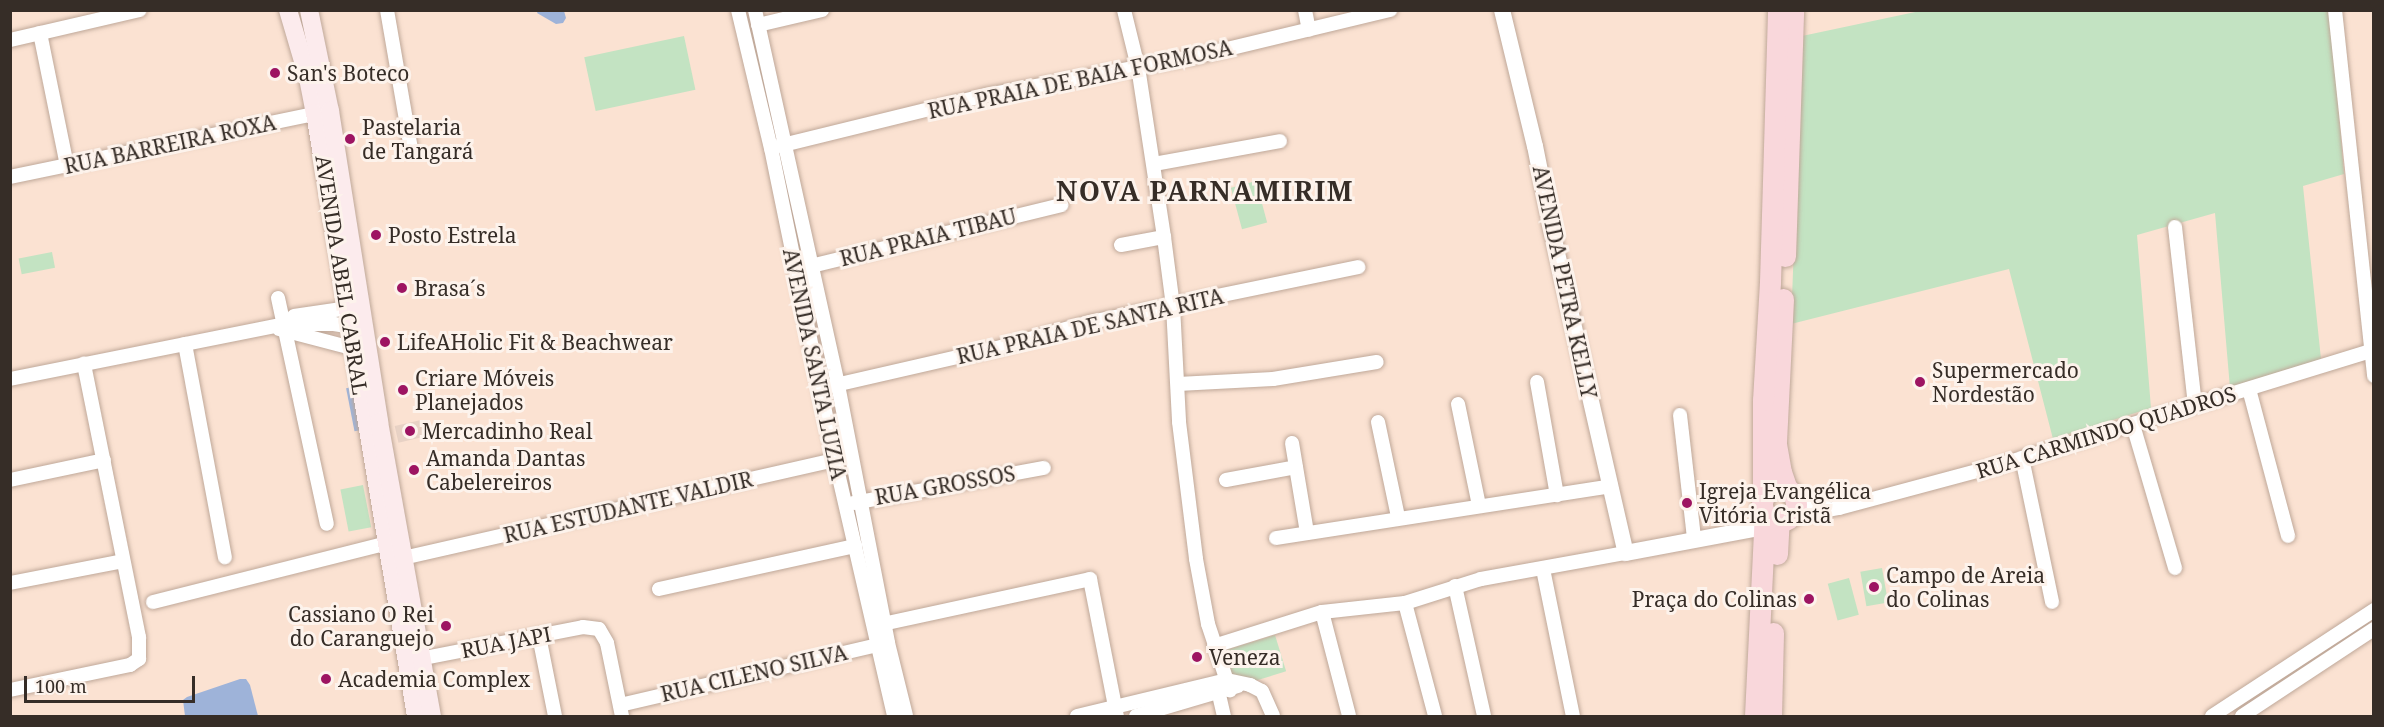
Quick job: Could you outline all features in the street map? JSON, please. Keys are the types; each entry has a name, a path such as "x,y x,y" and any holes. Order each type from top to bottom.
{"main road":[{"name":"AVENIDA ABEL CABRAL","path":"288,10 323,112 414,659 432,717"},
{"name":"AVENIDA ABEL CABRAL","path":"309,10 351,327 394,541 404,558 414,659 416,717"},
{"path":"1755,717 1778,509 1763,400 1770,282 1778,10"},
{"path":"1771,717 1774,583 1781,472 1776,444 1793,10"}],"street":[{"path":"10,40 140,10"},
{"path":"387,10 411,149"},
{"name":"AVENIDA SANTA LUZIA","path":"738,10 771,148 795,270 823,388 835,460 854,540 879,625 894,717"},
{"name":"AVENIDA SANTA LUZIA","path":"755,10 862,500 879,625"},
{"path":"758,25 822,10"},
{"path":"1124,10 1138,67 1154,164 1173,306 1185,485 1203,604 1227,686 1224,717"},
{"path":"1305,10 1309,30"},
{"name":"RUA PRAIA DE BAIA FORMOSA","path":"771,148 986,95 1231,49 1390,10"},
{"name":"AVENIDA PETRA KELLY","path":"1502,10 1626,553"},
{"path":"2335,10 2373,375"},
{"path":"40,33 67,166"},
{"name":"RUA BARREIRA ROXA","path":"10,177 323,112"},
{"path":"1154,164 1280,141"},
{"name":"RUA PRAIA TIBAU","path":"795,270 1061,205"},
{"path":"2175,227 2195,405"},
{"path":"1121,245 1164,237"},
{"name":"RUA PRAIA DE SANTA RITA","path":"823,388 997,348 1091,322 1358,267"},
{"path":"278,298 327,524"},
{"path":"10,379 271,327 348,308"},
{"path":"285,324 334,324 351,327"},
{"path":"285,324 355,349"},
{"path":"185,344 225,557"},
{"name":"RUA CARMINDO QUADROS","path":"1214,646 1322,612 1406,603 1435,596 1455,586 1694,538 1778,509 1839,508 2022,458 2372,350"},
{"path":"1178,384 1273,379 1377,362"},
{"path":"10,690 130,665 138,661 139,638 84,363"},
{"path":"1537,382 1557,495"},
{"path":"2249,389 2288,536"},
{"path":"1458,404 1479,505"},
{"path":"1680,415 1694,538"},
{"path":"1378,422 1398,517"},
{"path":"2133,424 2175,568"},
{"path":"1292,443 1307,533"},
{"name":"RUA ESTUDANTE VALDIR","path":"404,558 852,456"},
{"path":"2022,458 2052,602"},
{"path":"10,480 104,460"},
{"path":"1226,480 1296,467"},
{"name":"RUA GROSSOS","path":"846,505 862,500 1044,468"},
{"path":"1276,538 1398,517 1611,486"},
{"path":"659,589 854,540 867,531"},
{"path":"153,602 394,541"},
{"path":"10,583 123,561"},
{"path":"1543,569 1573,717"},
{"path":"879,625 1026,591 1090,579 1116,712"},
{"path":"1455,586 1484,717"},
{"path":"1406,603 1435,717"},
{"path":"2212,717 2373,610"},
{"path":"1322,612 1349,717"},
{"name":"RUA JAPI","path":"414,659 570,629 592,627 604,634 621,711"},
{"path":"2242,717 2373,629"},
{"path":"539,636 555,717"},
{"name":"AVENIDA SANTA LUZIA","path":"883,644 906,717"},
{"name":"RUA CILENO SILVA","path":"621,711 883,644"},
{"path":"1136,717 1227,686"},
{"path":"1077,717 1116,712 1227,686 1262,691 1273,717"}],"shaded area":[{"name":"Mercadinho Real","path":"421,420 425,437 399,443 395,426"}],"green space":[{"path":"1920,11 2330,11 2344,174 2303,186 2321,359 2230,388 2215,213 2137,235 2151,408 2053,439 2009,269 1791,324 1802,36"},
{"path":"684,36 695,90 596,111 584,57"},
{"path":"1256,181 1267,223 1242,229 1231,188"},
{"path":"52,252 55,268 22,274 19,258"},
{"path":"363,485 371,527 349,532 340,489"},
{"name":"Campo de Areia do Colinas","path":"1882,568 1888,602 1866,606 1860,572"},
{"path":"1849,578 1859,615 1838,620 1828,584"},
{"path":"1275,635 1286,671 1235,687 1224,650"}],"water":[{"path":"538,11 564,11 566,18 563,23 556,24 537,13"},
{"path":"352,387 360,430 355,431 346,388"},
{"path":"246,679 250,685 258,716 185,716 183,700 187,697"}],"place":[{"name":"San's Boteco","path":"275,73"},
{"name":"Pastelaria de Tangará","path":"350,139"},
{"name":"Posto Estrela","path":"376,235"},
{"name":"Brasa´s","path":"402,288"},
{"name":"LifeAHolic Fit & Beachwear","path":"385,342"},
{"name":"Supermercado Nordestão","path":"1920,382"},
{"name":"Criare Móveis Planejados","path":"403,390"},
{"name":"Mercadinho Real","path":"410,431"},
{"name":"Amanda Dantas Cabelereiros","path":"414,470"},
{"name":"Igreja Evangélica Vitória Cristã","path":"1687,503"},
{"name":"Campo de Areia do Colinas","path":"1874,587"},
{"name":"Praça do Colinas","path":"1809,599"},
{"name":"Cassiano O Rei do Caranguejo","path":"446,626"},
{"name":"Veneza","path":"1197,657"},
{"name":"Academia Complex","path":"326,679"}],"district":[{"name":"NOVA PARNAMIRIM","path":"1205,191"}]}
